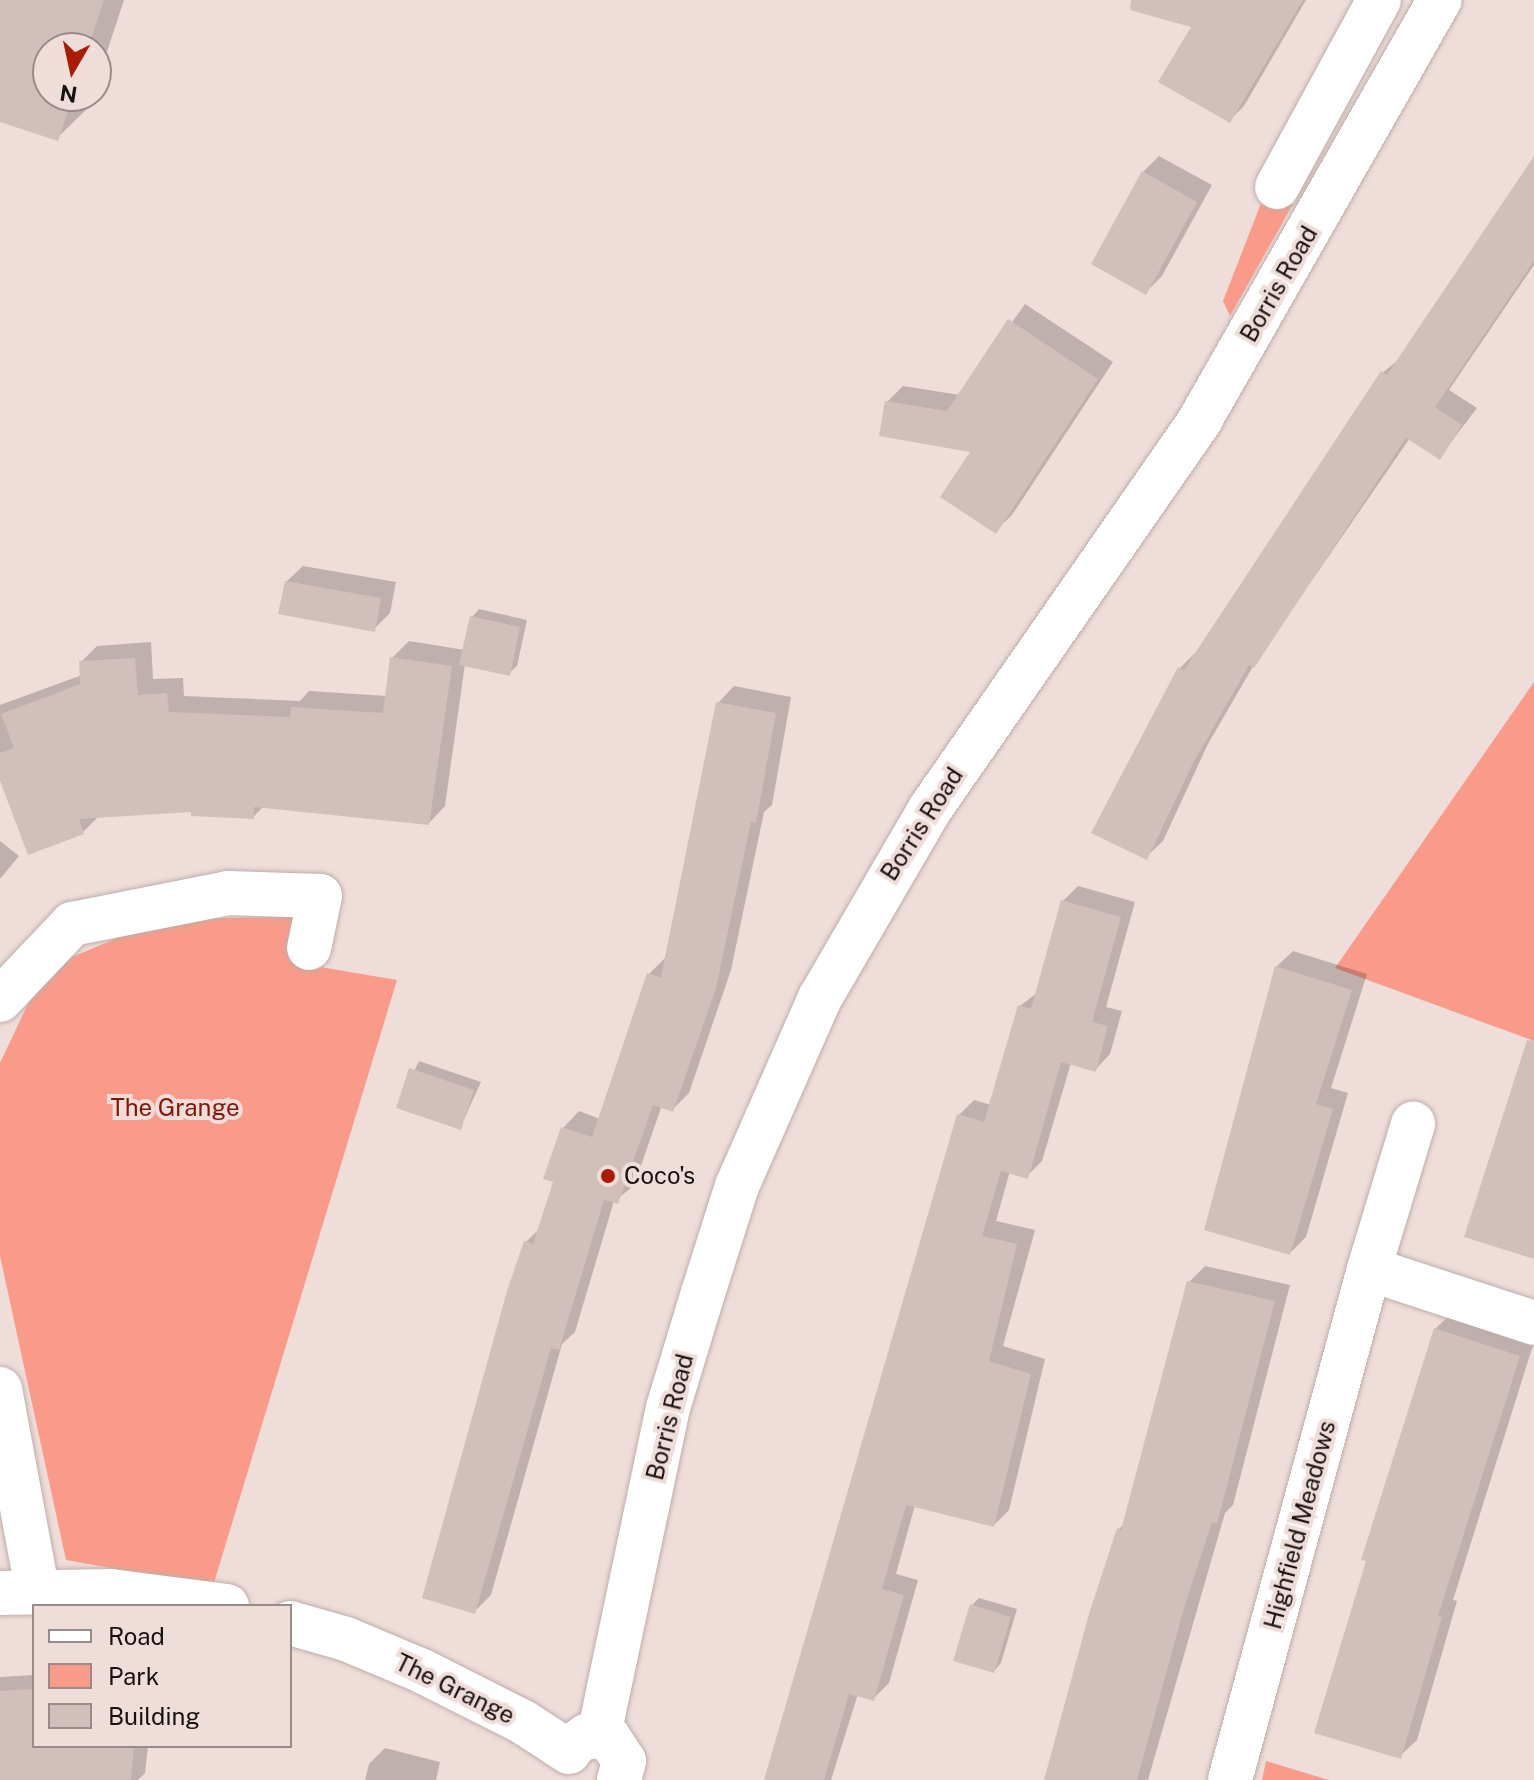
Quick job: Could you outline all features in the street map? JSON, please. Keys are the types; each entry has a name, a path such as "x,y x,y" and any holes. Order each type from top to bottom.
{"street":[{"name":"Borris Road","path":"580,1756 668,1408 703,1293 737,1186 820,998 930,809 1200,420 1440,0"},
{"path":"1277,187 1374,10 1414,46"},
{"path":"0,1000 72,924 228,893 320,896 309,948"},
{"name":"Highfield Meadows","path":"1230,1780 1369,1269 1413,1124"},
{"path":"1369,1269 1534,1323"},
{"path":"0,1389 18,1591 111,1591 212,1604"},
{"name":"The Grange","path":"292,1624 346,1639 422,1671 523,1722 580,1756"},
{"path":"580,1756 621,1751 619,1780"}],"green space":[{"path":"1265,193 1293,204 1230,316 1223,301"},
{"path":"1534,682 1534,1041 1335,968"},
{"name":"The Grange","path":"293,917 291,962 397,980 213,1586 66,1560 0,1256 0,1063 33,993 65,960 122,936 207,918"},
{"path":"1266,1761 1309,1774 1329,1780 1262,1780"}],"building":[{"path":"0,0 104,0 93,32 32,32 32,112 68,112 58,141 0,122"},
{"path":"1131,0 1303,0 1230,123 1158,82 1191,27 1130,10"},
{"path":"1534,156 1534,261 1435,407 1462,425 1440,460 1406,438 1254,668 1249,665 1193,763 1147,860 1091,833 1178,667 1184,670 1381,371 1387,375"},
{"path":"1142,171 1197,202 1146,295 1091,264"},
{"path":"1008,319 1098,379 996,534 940,497 970,452 879,436 885,401 947,411"},
{"path":"285,581 381,598 375,632 278,614"},
{"path":"470,616 520,627 510,676 459,665"},
{"path":"390,657 452,666 429,825 254,807 254,819 191,816 191,812 79,819 84,834 28,855 0,781 0,753 14,748 1,714 80,684 79,661 135,658 138,695 167,693 169,712 290,717 291,707 383,713"},
{"path":"716,702 776,713 756,823 751,822 716,988 673,1112 653,1105 618,1204 604,1200 559,1350 551,1348 475,1614 422,1598 507,1291 524,1241 533,1244 553,1182 543,1179 561,1127 592,1137 647,973 661,978"},
{"path":"1061,900 1121,917 1092,1022 1108,1026 1096,1072 1061,1062 1028,1179 1001,1171 982,1236 1017,1244 989,1361 1031,1374 994,1527 906,1505 882,1589 904,1595 874,1701 849,1694 824,1780 764,1780 957,1114 984,1122 1018,1005 1031,1009"},
{"path":"1275,966 1352,990 1316,1104 1333,1109 1290,1255 1204,1230"},
{"path":"1527,1040 1534,1041 1534,1259 1464,1237"},
{"path":"409,1068 474,1090 461,1130 396,1108"},
{"path":"1187,1281 1275,1301 1217,1524 1212,1522 1184,1608 1137,1780 1044,1780 1089,1614 1117,1528 1121,1530"},
{"path":"1434,1328 1520,1356 1438,1616 1442,1617 1401,1759 1314,1733 1366,1561 1361,1560"},
{"path":"970,1604 1011,1617 994,1673 953,1661"},
{"path":"32,1689 32,1748 134,1748 131,1780 0,1780 0,1691"}],"place":[{"name":"Coco's","path":"608,1176"}]}
